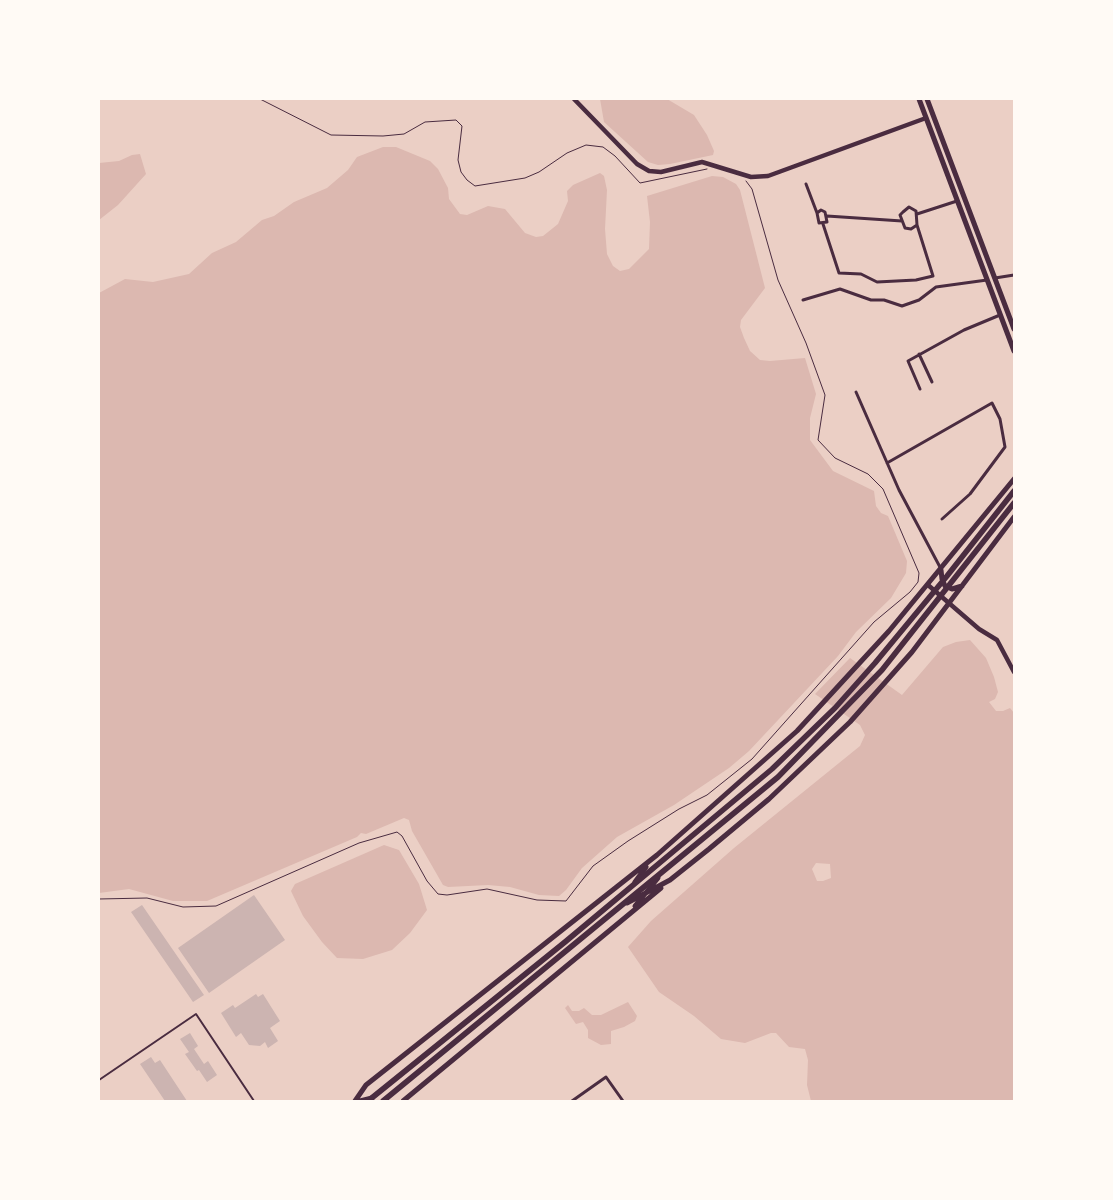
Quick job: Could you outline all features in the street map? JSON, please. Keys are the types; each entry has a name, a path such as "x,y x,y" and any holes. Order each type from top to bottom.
{"highway":[{"path":"370,1099 631,888 772,769 835,708 941,584 1014,491"},
{"path":"383,1101 703,841 778,777 882,670 1014,504"}],"main road":[{"path":"919,99 1014,351"},
{"path":"927,99 1014,329"},
{"path":"355,1101 366,1085 649,862 797,731 889,631 1014,479"},
{"path":"403,1101 769,799 850,722 912,652 1014,517"},
{"path":"941,570 942,579 946,586 952,589 963,586"},
{"path":"631,888 649,862"},
{"path":"625,881 654,868"},
{"path":"628,915 659,877"},
{"path":"626,903 670,880"},
{"path":"360,1101 370,1099"}],"street":[{"path":"574,99 637,164 648,170 661,172 702,162 752,177 768,176 926,118"},
{"path":"806,184 818,223 823,224"},
{"path":"917,214 957,201"},
{"path":"823,224 839,273 861,274 877,282 916,280 932,276 917,225 917,214 910,207 900,215 905,228 911,229 917,225"},
{"path":"816,213 822,210 827,216 827,222 823,224"},
{"path":"827,216 902,220"},
{"path":"994,278 1014,275"},
{"path":"803,300 840,289 871,300 884,300 902,306 919,300 936,287 987,280"},
{"path":"920,389 908,361 964,330 1000,315"},
{"path":"920,354 932,382"},
{"path":"856,392 887,463 941,570"},
{"path":"887,463 992,403 1000,419 1005,447 996,462 970,494 942,519"},
{"path":"928,585 997,640 1014,672"},
{"path":"572,1101 606,1077 623,1101"}],"lane":[{"path":"99,1080 196,1014 254,1101"}],"path":[{"path":"260,99 331,135 383,136 404,134 425,122 456,120 462,126 458,160 467,180 475,186 525,178 540,172 567,153 586,145 602,147 616,156 640,183 712,170"},
{"path":"99,899 147,898 183,907 216,906 359,843 397,832 402,836 427,881 438,894 447,895 486,889 537,900 566,901 593,866 628,841 679,809 707,795 752,760 874,622 910,592 918,582 919,573 883,488 878,482 835,458 818,440 825,395 806,343 778,280 752,189 747,181 741,178"}],"shaded area":[{"path":"99,99 1014,99 1014,1101 99,1101"},
{"path":"600,99 667,99 694,115 707,135 714,151 713,155 670,164 658,165 648,162 604,122"},
{"path":"383,147 396,147 430,161 438,169 448,188 449,199 460,214 467,215 488,206 505,209 525,233 536,237 543,236 558,224 568,201 567,191 573,185 600,173 604,176 607,190 605,229 607,254 613,266 620,271 629,269 649,249 650,222 647,196 712,176 723,177 736,184 740,190 765,288 741,320 740,327 744,338 750,351 760,360 805,358 816,394 810,418 810,440 833,471 874,491 876,506 881,513 888,516 907,561 906,573 891,598 856,632 838,656 749,751 729,768 674,805 617,837 582,868 566,890 559,896 539,895 510,887 488,885 448,887 443,885 412,831 409,820 404,818 366,834 361,833 357,837 207,901 173,901 129,889 99,893 99,293 125,279 153,282 189,274 212,253 236,242 262,220 274,216 294,202 327,188 348,170 357,157"},
{"path":"140,154 146,174 118,205 99,220 99,163 119,161 132,155"},
{"path":"970,640 986,658 998,692 995,699 989,702 996,711 1010,708 1014,713 1014,1101 811,1101 807,1085 808,1060 805,1049 789,1047 776,1033 771,1033 745,1043 721,1039 694,1016 659,992 628,947 651,921 734,848 860,746 865,735 860,725 815,694 850,658 902,695 943,647 956,642","holes":["816,863 830,864 831,878 817,881 812,869"]},
{"path":"384,845 399,850 419,884 427,910 410,933 392,950 363,959 337,958 322,942 303,916 291,891 295,884"},
{"path":"628,1002 637,1016 635,1021 611,1031 611,1044 601,1045 588,1038 588,1030 583,1022 576,1024 565,1008 568,1005 572,1011 579,1011 584,1008 592,1015 601,1015"}],"building":[{"path":"254,895 285,940 209,993 178,948"},
{"path":"142,905 204,995 193,1002 131,912"},
{"path":"256,994 258,997 263,994 280,1021 270,1028 278,1041 268,1048 265,1042 260,1046 249,1045 241,1033 236,1037 221,1013 233,1005 235,1008"},
{"path":"190,1033 198,1046 194,1049 204,1064 208,1061 217,1075 207,1082 185,1054 189,1052 180,1039"},
{"path":"151,1057 155,1063 160,1060 187,1101 165,1101 140,1064"}]}
